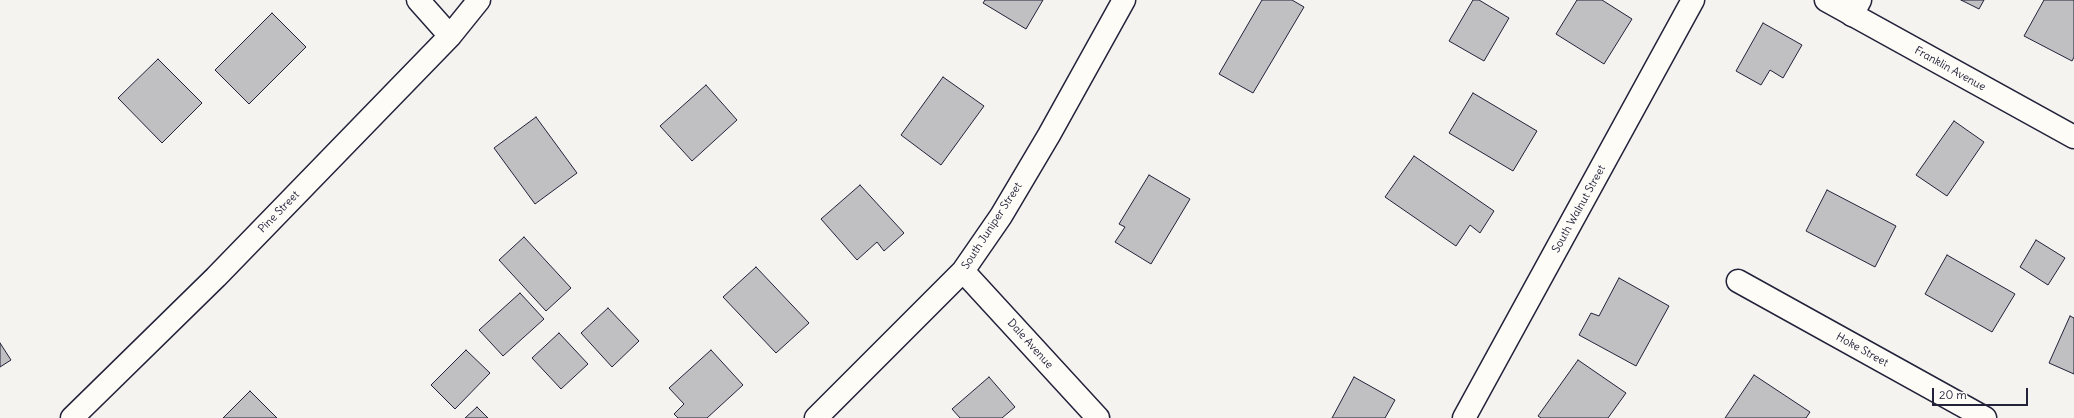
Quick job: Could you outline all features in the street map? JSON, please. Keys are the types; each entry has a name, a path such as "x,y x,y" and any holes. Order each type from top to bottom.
{"street":[{"path":"418,0 450,36"},
{"name":"Pine Street","path":"72,418 216,277 450,36 479,0"},
{"name":"South Juniper Street","path":"816,418 963,271 1001,216 1050,135 1124,0"},
{"name":"South Walnut Street","path":"1464,418 1693,0"},
{"name":"Franklin Avenue","path":"1826,0 1856,7 2074,137"},
{"name":"Dale Avenue","path":"963,271 1098,418"},
{"name":"Hoke Street","path":"1738,281 1985,418"}],"building":[{"path":"985,0 1043,0 1026,29 983,3"},
{"path":"1262,0 1292,0 1304,7 1253,93 1219,74"},
{"path":"1473,0 1479,0 1509,18 1484,61 1449,41"},
{"path":"1577,0 1602,0 1632,19 1604,64 1556,34"},
{"path":"1961,0 1984,0 1979,9"},
{"path":"2044,0 2074,0 2074,57 2072,61 2024,36"},
{"path":"272,13 306,47 249,104 215,70"},
{"path":"1763,23 1802,45 1783,78 1770,70 1761,85 1736,71"},
{"path":"158,59 202,103 162,143 118,98"},
{"path":"943,77 984,106 941,165 901,135"},
{"path":"706,85 737,120 692,161 660,126"},
{"path":"1473,93 1537,131 1513,171 1449,133"},
{"path":"536,117 577,173 535,204 494,148"},
{"path":"1954,121 1984,142 1947,196 1916,175"},
{"path":"1414,156 1494,211 1480,233 1470,225 1456,246 1385,197"},
{"path":"1149,175 1190,199 1151,264 1115,242 1125,227 1119,224"},
{"path":"860,185 904,233 884,251 877,242 857,260 821,219"},
{"path":"1827,190 1896,226 1875,267 1806,231"},
{"path":"524,237 571,288 546,311 499,260"},
{"path":"2036,240 2065,258 2048,285 2020,267"},
{"path":"1947,255 2015,294 1992,332 1925,294"},
{"path":"756,267 809,323 776,353 723,297"},
{"path":"1619,278 1669,306 1636,366 1579,335 1591,313 1599,316"},
{"path":"520,293 544,319 503,356 479,330"},
{"path":"608,308 639,341 612,367 581,333"},
{"path":"2070,316 2074,318 2074,374 2049,363"},
{"path":"559,333 588,364 561,389 532,358"},
{"path":"0,343 11,360 0,367"},
{"path":"466,350 490,373 455,409 431,385"},
{"path":"711,350 743,385 707,418 678,418 674,414 684,404 669,388"},
{"path":"1578,360 1626,393 1608,418 1541,418 1538,416"},
{"path":"1754,375 1810,412 1806,418 1725,418"},
{"path":"989,377 1015,407 1002,418 960,418 952,409"},
{"path":"1354,377 1395,400 1385,418 1332,418"},
{"path":"250,391 277,418 223,418"},
{"path":"477,407 488,418 465,418"}]}
